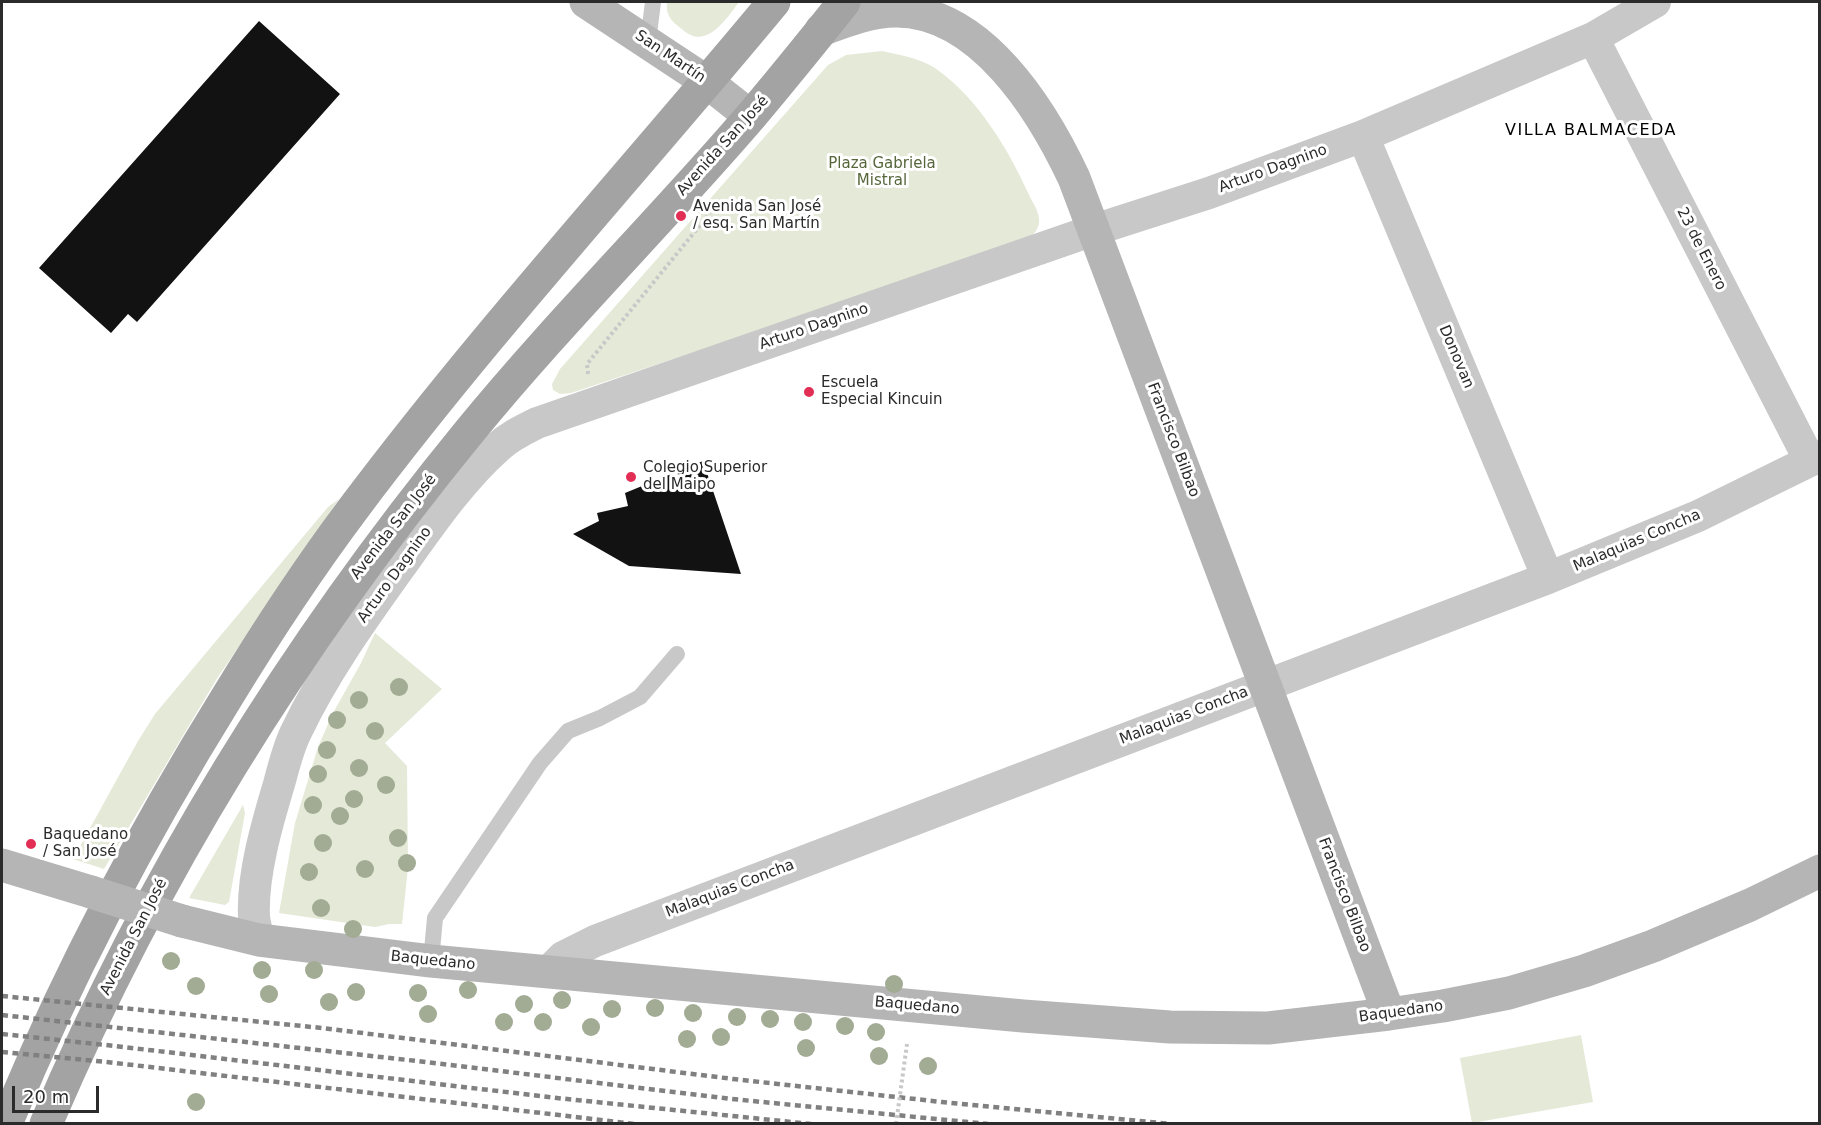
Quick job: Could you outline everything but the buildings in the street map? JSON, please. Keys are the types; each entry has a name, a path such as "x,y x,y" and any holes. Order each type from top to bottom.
{"main road":[{"path":"6,1124 56,1008 143,838 194,749 298,587 351,512 454,379 774,2"},
{"name":"Avenida San José","path":"45,1124 110,983 174,861 266,707 313,636 414,501 519,372 750,116 844,2"}],"street":[{"name":"San Martín","path":"586,2 707,82 750,116"},
{"name":"Arturo Dagnino","path":"259,940 254,917 256,886 268,821 295,734 327,673 366,614 459,488 498,447 514,434 537,423 1094,230 1209,193 1363,136 1593,38 1655,2"},
{"name":"Francisco Bilbao","path":"821,30 861,16 896,11 935,17 970,37 1010,76 1045,123 1074,178 1389,1014"},
{"name":"23 de Enero","path":"1593,38 1815,459"},
{"name":"Donovan","path":"1363,136 1548,578"},
{"name":"Malaquias Concha","path":"549,971 563,957 595,940 1548,578 1698,516 1815,459"},
{"name":"Baquedano","path":"2,865 182,921 259,940 430,961 1023,1016 1170,1027 1268,1028 1389,1014 1509,993 1584,971 1700,927 1820,871"}],"lane":[{"path":"648,42 653,2"},
{"path":"430,961 435,918 540,763 568,731 600,718 640,697 677,654"}],"path":[{"path":"589,405 587,364 712,211"},
{"path":"896,1124 907,1044"}],"green space":[{"path":"667,2 739,2 720,26 700,37 689,34 672,21 668,13"},
{"name":"Plaza Gabriela Mistral","path":"882,51 916,59 935,68 965,94 1002,143 1036,209 1039,223 1033,235 1013,246 571,393 560,394 553,390 552,384 560,369 828,65 846,55"},
{"path":"339,499 216,680 104,869 73,859 155,714 328,507"},
{"path":"375,633 442,689 385,743 407,766 408,867 402,924 375,927 279,913 295,823 318,747"},
{"path":"243,805 245,813 229,902 225,905 189,898"},
{"path":"1581,1035 1593,1102 1472,1123 1460,1058"}],"railway":[{"path":"2,996 322,1028 733,1079 942,1102 1171,1124"},
{"path":"2,1015 732,1099 988,1124"},
{"path":"2,1034 557,1098 811,1124"},
{"path":"2,1052 107,1062 635,1124"}],"place":[{"name":"Avenida San José / esq. San Martín","path":"681,216"},
{"name":"Escuela Especial Kincuin","path":"809,392"},
{"name":"Colegio Superior del Maipo","path":"631,477"},
{"name":"Baquedano / San José","path":"31,844"}],"district":[{"name":"VILLA BALMACEDA","path":"1591,131"}]}
